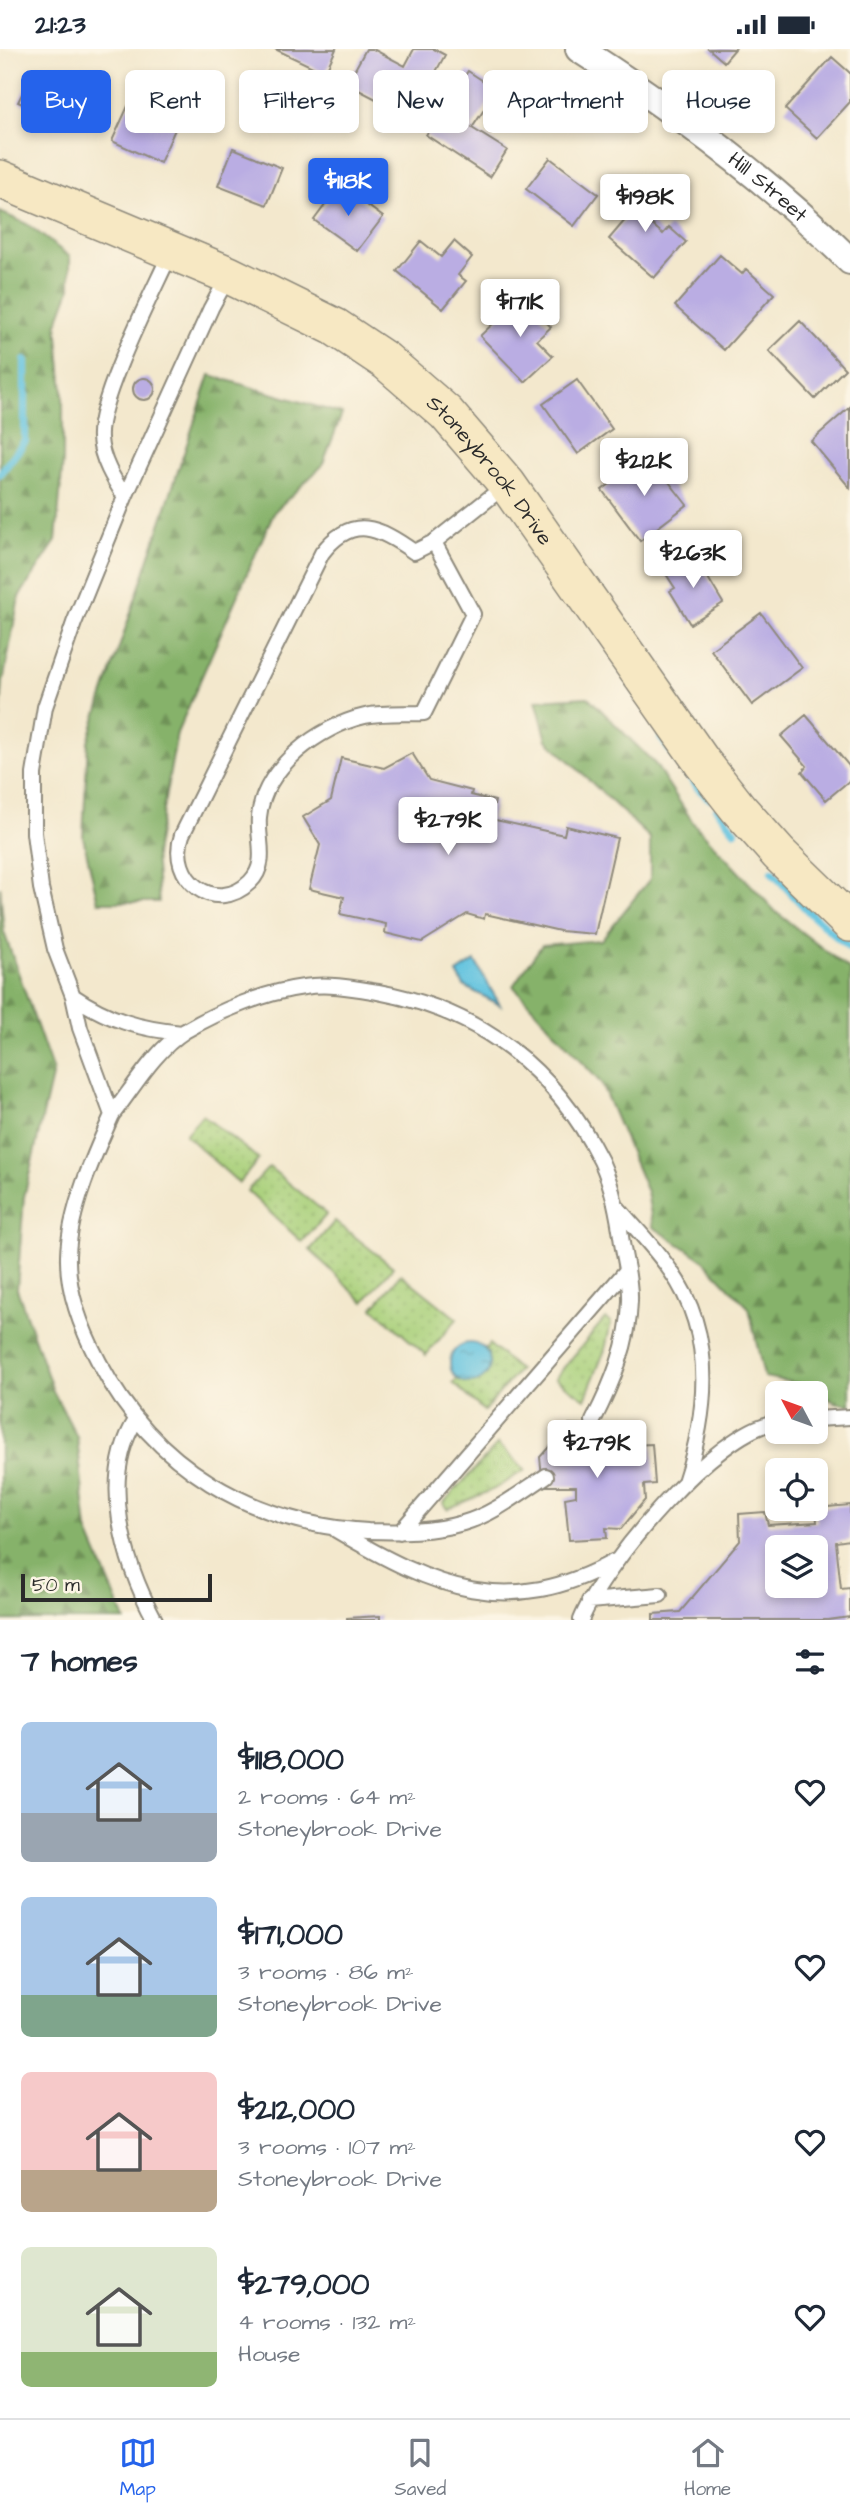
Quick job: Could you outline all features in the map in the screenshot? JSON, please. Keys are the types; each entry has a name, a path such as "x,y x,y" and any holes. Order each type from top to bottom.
{"street":[{"name":"Hill Street","path":"579,49 642,90 738,160 850,261"},
{"name":"Stoneybrook Drive","path":"0,179 229,275 335,327 386,361 446,413 507,484 723,790 779,854 850,923"}],"lane":[{"path":"125,497 110,473 100,437 105,401 171,251"},
{"path":"112,1115 80,1028 74,996 55,949 41,888 34,833 34,774 45,707 74,623 125,497 211,308 229,275"},
{"path":"434,542 473,614 424,713 366,715 326,729 275,776 266,792 259,821 262,857 254,877 240,890 223,895 198,889 180,867 178,853 182,835 321,553 332,539 346,530 363,527 381,531 414,552 434,542 507,484"},
{"path":"593,1421 621,1356 631,1300 617,1207 601,1163 579,1123 553,1089 490,1032 443,1009 406,997 342,986 304,986 251,1001 183,1033 156,1059 112,1115 84,1185 68,1254 69,1277 82,1329 113,1389 136,1420 174,1458 209,1485 249,1504 335,1529 419,1576 464,1592 496,1597 557,1591 585,1580 615,1561"},
{"path":"74,996 100,1014 126,1025 183,1033"},
{"path":"617,1207 671,1270 694,1319 705,1365 705,1403 697,1445 685,1482"},
{"path":"400,1532 627,1270"},
{"path":"828,1418 850,1417"},
{"path":"136,1420 124,1439 117,1471 123,1540 145,1602 155,1620"},
{"path":"581,1620 589,1601 615,1561 685,1482 749,1430 765,1425"},
{"path":"335,1529 400,1532 466,1523 500,1506 546,1476"},
{"path":"589,1601 660,1595"}],"green space":[{"path":"0,212 27,224 70,257 70,289 57,324 63,392 63,460 56,541 19,597 3,682 0,720"},
{"path":"210,375 342,414 322,466 274,512 177,733 155,854 159,902 98,902 83,837 88,741"},
{"path":"588,697 655,764 694,824 776,912 850,970 850,1405 828,1398 828,1381 785,1381 764,1377 749,1308 702,1259 653,1227 647,1192 601,1083 513,986 542,945 601,940 650,879 650,838 547,740 536,700"},
{"path":"0,886 4,932 53,1072 24,1197 17,1289 53,1391 77,1437 87,1530 125,1620 0,1620"},
{"path":"202,1115 259,1159 239,1183 185,1135"},
{"path":"269,1167 327,1214 302,1242 247,1191"},
{"path":"335,1221 393,1267 364,1302 310,1250"},
{"path":"401,1274 457,1319 426,1355 373,1308"},
{"path":"605,1318 611,1322 605,1350 585,1399 555,1378"},
{"path":"489,1344 519,1370 484,1411 453,1383 457,1379 465,1382 488,1353 485,1349"},
{"path":"498,1444 525,1470 494,1489 447,1509 443,1503"}],"water":[{"path":"475,961 500,1005 464,986 457,973"},
{"path":"470,1343 484,1349 490,1363 484,1377 470,1383 456,1377 450,1363 456,1349"}],"building":[{"path":"275,49 336,49 326,70 319,70"},
{"path":"366,49 373,49 405,66 414,49 434,49 445,55 437,70 373,70 373,97 359,90 359,70 355,70"},
{"path":"709,49 735,49 724,62"},
{"path":"832,57 850,73 850,102 817,138 785,109"},
{"path":"469,72 483,81 483,111 472,128 507,150 490,177 426,135 469,133"},
{"path":"125,113 125,133 173,133 160,163 112,141"},
{"path":"233,148 282,168 267,205 218,186"},
{"path":"550,158 598,194 574,226 526,189"},
{"path":"640,181 660,198 643,217 663,234 669,227 686,242 654,278 609,239 632,212 621,202"},
{"path":"340,185 383,217 357,251 314,220"},
{"path":"421,241 441,257 454,241 472,257 458,275 466,281 443,309 397,271"},
{"path":"720,255 742,274 746,269 774,294 724,350 675,306"},
{"path":"522,296 551,327 537,340 553,356 525,382 480,336"},
{"path":"800,321 845,369 815,399 769,351"},
{"path":"144,378 152,381 155,389 152,397 144,400 136,397 133,389 136,381"},
{"path":"577,380 612,429 578,454 543,404"},
{"path":"850,407 850,488 811,441"},
{"path":"648,455 687,505 640,541 602,490"},
{"path":"695,556 723,603 690,624 670,591 675,588 666,574"},
{"path":"761,613 802,668 752,705 711,650"},
{"path":"806,715 850,767 850,780 826,800 802,772 807,766 781,736"},
{"path":"412,753 429,780 472,791 471,795 495,801 491,819 564,835 566,826 617,838 595,934 560,931 485,914 484,919 467,914 422,942 385,933 386,924 340,914 344,897 309,889 320,845 303,817 331,800 341,758 384,768"},
{"path":"569,1424 598,1425 601,1458 612,1458 613,1446 652,1444 655,1484 644,1485 645,1500 621,1529 606,1528 607,1538 569,1540 565,1498 576,1496 576,1486 543,1486 540,1457"},
{"path":"850,1505 850,1540 836,1542 841,1589 850,1588 850,1617 828,1620 653,1620 653,1614 680,1612 740,1541 739,1514 765,1512 768,1525 828,1521 828,1507"},
{"path":"380,1616 380,1620 347,1620 347,1618"}],"waterway":[{"path":"0,474 25,441 25,361"},
{"path":"661,738 699,789 709,798"},
{"path":"717,809 735,831"},
{"path":"772,872 812,915 850,948"}]}
